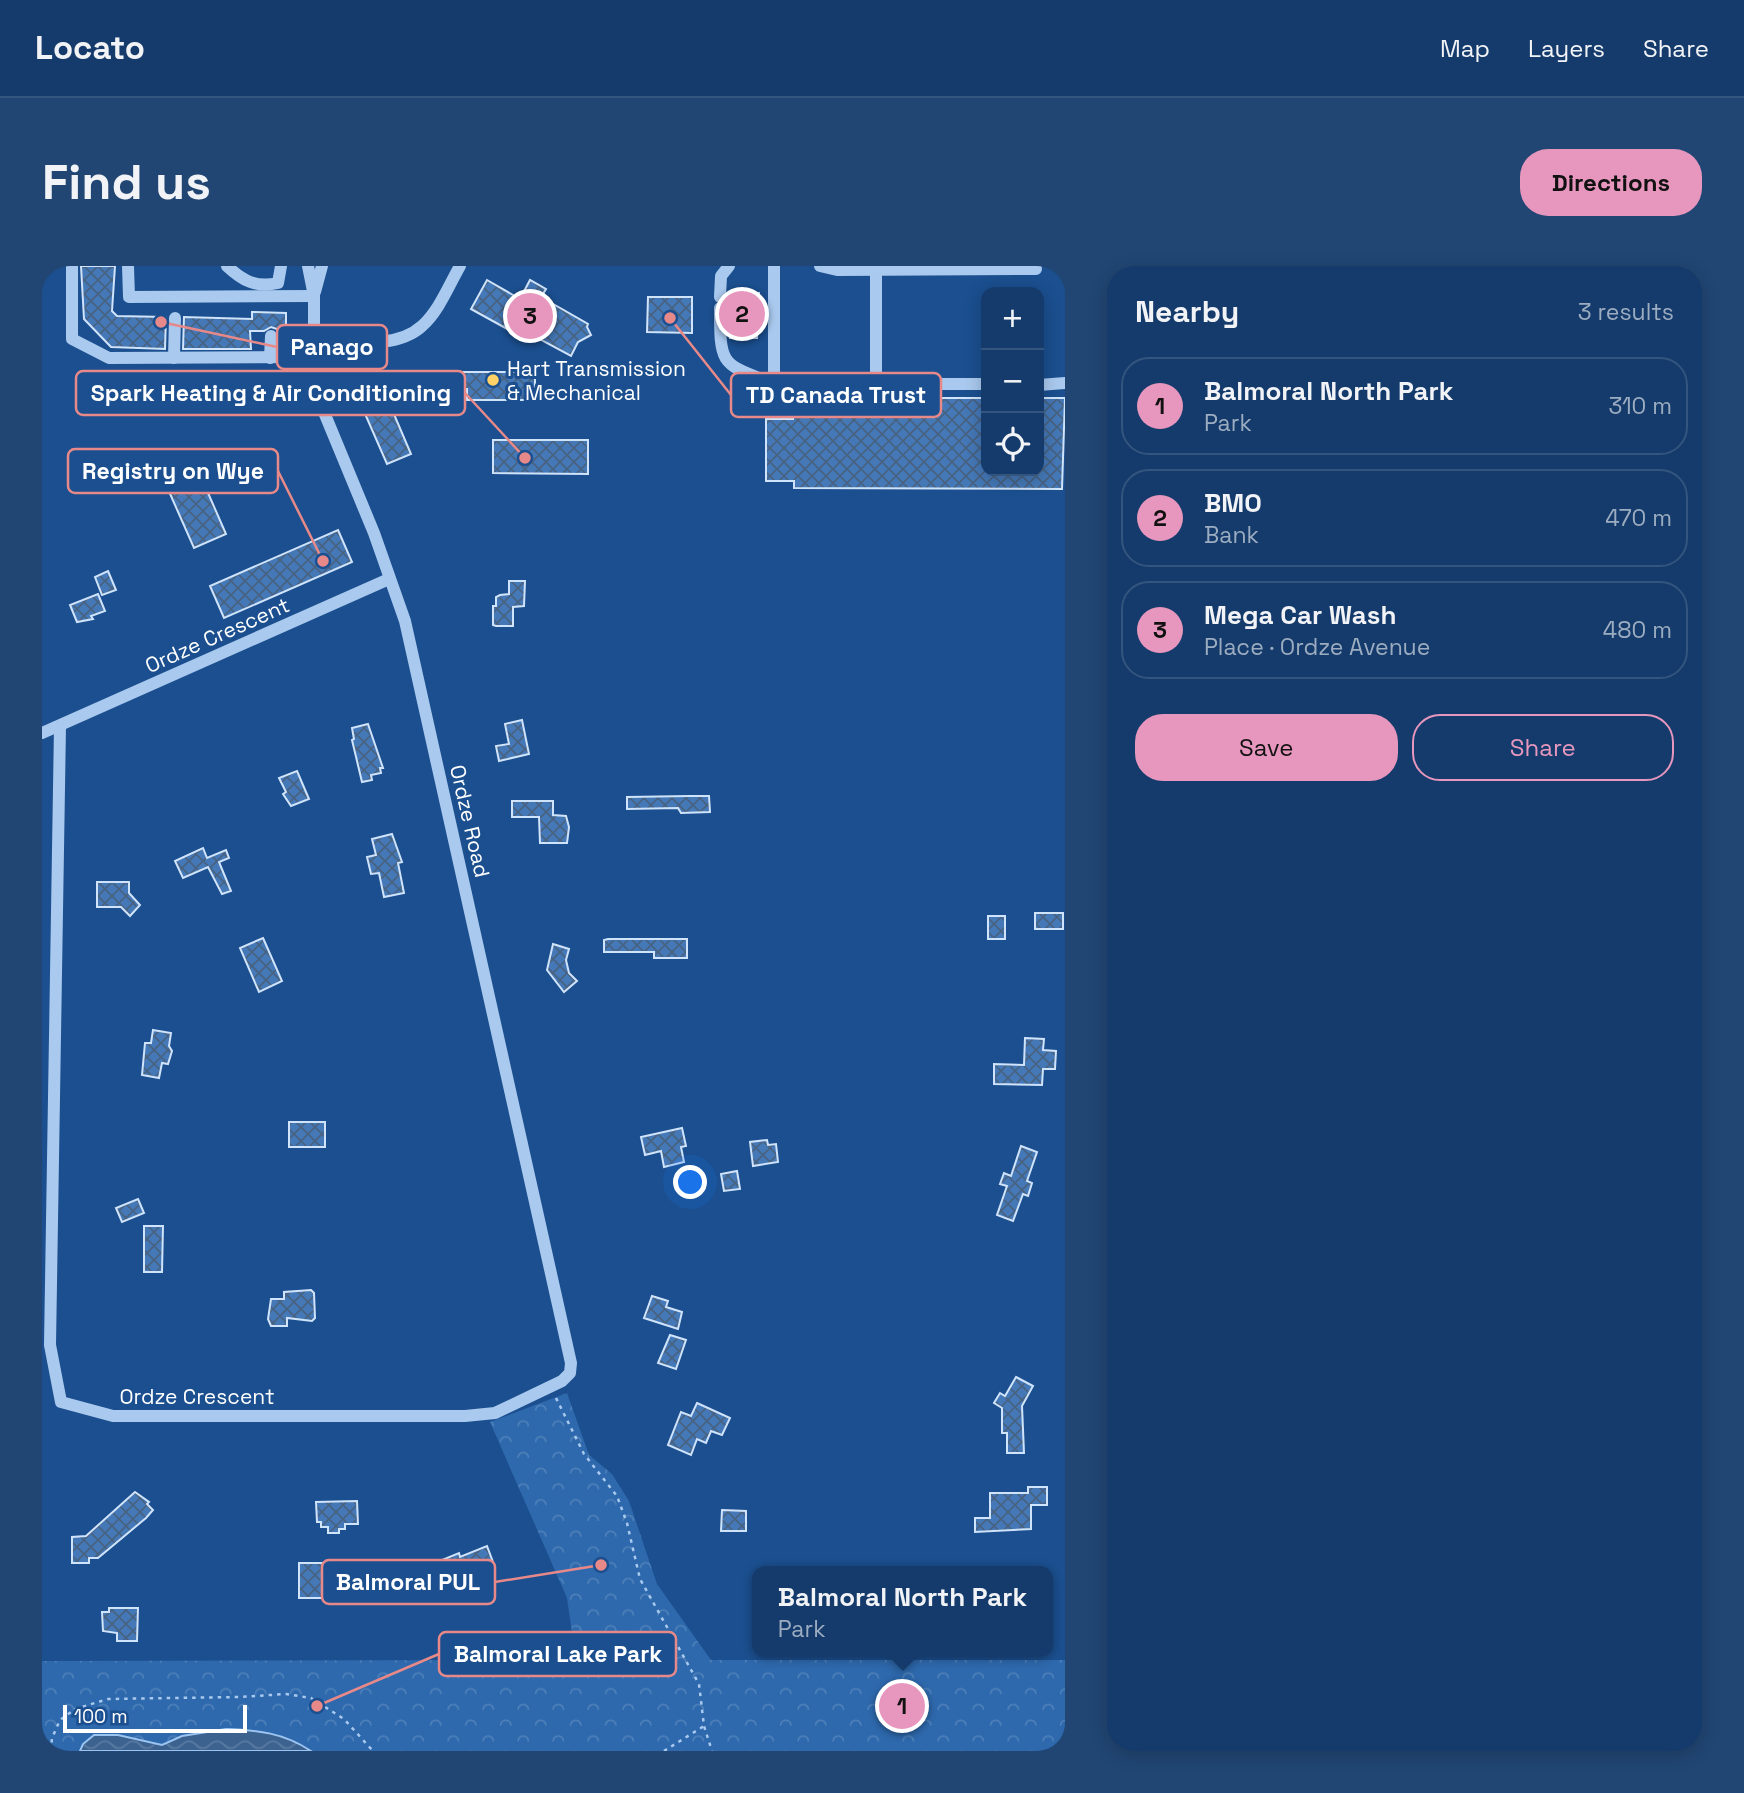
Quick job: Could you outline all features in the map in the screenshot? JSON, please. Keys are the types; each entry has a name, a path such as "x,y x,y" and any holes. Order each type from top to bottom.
{"street":[{"path":"72,266 72,339 109,358 316,357"},
{"path":"128,266 129,297 314,296"},
{"path":"227,266 251,284 266,286 278,283 281,266"},
{"name":"Ordze Road","path":"308,266 314,296 314,388 374,533 405,621 571,1363"},
{"name":"Ordze Road","path":"314,296 322,266"},
{"path":"316,341 387,341 404,337 422,327 460,266"},
{"path":"729,266 721,276 720,351 730,367 774,384 981,384"},
{"path":"774,266 774,384"},
{"path":"820,266 837,270 1036,270"},
{"path":"876,268 876,385"},
{"path":"174,358 175,318"},
{"path":"270,358 271,336"},
{"path":"1044,385 1065,383"},
{"name":"Ordze Crescent","path":"42,733 389,579"},
{"name":"Ordze Crescent","path":"60,726 50,1345 61,1402 113,1416 465,1416 495,1413 550,1387 570,1373 571,1363"}],"path":[{"path":"550,1387 584,1454 617,1496 627,1522 640,1580 699,1684 704,1726 712,1751"},
{"path":"51,1751 52,1738 60,1720 75,1709 108,1699 239,1698 286,1693 311,1698 344,1719 373,1751"},
{"path":"664,1751 704,1726"}],"green space":[{"path":"567,1393 589,1455 612,1474 629,1501 657,1584 711,1660 1065,1660 1065,1751 42,1751 42,1661 576,1660 567,1598 490,1422"}],"water":[{"path":"226,1729 270,1734 291,1740 311,1751 80,1751 83,1744 94,1735 118,1735 162,1745 182,1736"}],"building":[{"path":"81,266 115,266 112,311 117,316 166,317 165,349 111,347 84,319"},
{"path":"487,280 520,299 530,280 546,289 541,297 588,324 591,335 578,342 571,356 523,330 520,336 471,309"},
{"path":"729,292 759,293 757,338 730,338 727,303"},
{"path":"648,297 692,297 692,333 647,332"},
{"path":"252,312 286,313 286,332 271,327 264,331 250,331 251,349 183,349 184,317 252,319"},
{"name":"Hart Transmission & Mechanical","path":"452,372 535,372 535,400 467,400 467,389 452,389"},
{"path":"134,373 278,374 280,410 166,409 166,413 134,413"},
{"path":"378,382 385,384 389,392 387,398 411,454 387,464 355,391"},
{"path":"793,398 981,398 981,476 1044,476 1044,398 1065,398 1062,489 794,488 794,481 766,481 766,419 793,419"},
{"path":"493,440 588,440 588,474 493,473"},
{"path":"152,453 191,454 226,534 194,548"},
{"path":"338,530 352,562 224,618 210,586"},
{"path":"108,571 116,590 102,595 95,577"},
{"path":"509,581 525,581 524,606 513,607 513,626 496,626 493,625 493,606 496,606 496,597 509,594"},
{"path":"98,594 105,611 91,616 93,619 77,622 70,605"},
{"path":"522,720 529,754 499,761 496,746 509,744 505,724"},
{"path":"368,724 383,768 380,768 381,773 371,775 372,780 362,782 352,740 352,728"},
{"path":"297,771 309,799 291,806 283,794 286,792 279,778"},
{"path":"709,796 710,812 681,813 678,808 627,809 627,797"},
{"path":"512,801 553,801 553,815 566,816 569,827 567,843 540,843 539,817 512,817"},
{"path":"392,834 402,862 398,863 404,893 384,897 379,873 371,874 367,857 376,855 372,839"},
{"path":"203,848 207,858 226,850 229,858 219,862 231,891 222,894 208,867 183,878 175,861"},
{"path":"97,882 129,882 129,893 140,905 130,916 121,907 97,907"},
{"path":"1035,913 1063,913 1063,929 1035,929"},
{"path":"988,916 1005,916 1005,939 988,939"},
{"path":"263,938 282,981 259,992 240,948"},
{"path":"608,939 687,939 687,958 654,958 654,952 604,952 604,940"},
{"path":"553,944 569,949 566,960 569,973 577,981 564,992 547,970"},
{"path":"153,1030 171,1033 169,1046 172,1051 168,1064 162,1063 159,1078 142,1075 145,1043 151,1043"},
{"path":"1025,1038 1044,1039 1043,1050 1056,1051 1055,1069 1043,1069 1042,1085 994,1084 994,1064 1024,1065"},
{"path":"289,1122 325,1122 325,1147 289,1147"},
{"path":"682,1128 686,1146 681,1147 684,1162 664,1167 661,1151 645,1155 641,1137"},
{"path":"767,1140 768,1145 776,1144 778,1162 753,1166 750,1142"},
{"path":"1021,1146 1037,1152 1027,1181 1032,1183 1028,1196 1023,1194 1013,1221 997,1215 1007,1186 1000,1184 1004,1173 1011,1176"},
{"path":"737,1171 740,1189 724,1191 721,1174"},
{"path":"138,1199 144,1213 122,1222 116,1208"},
{"path":"144,1226 163,1226 162,1272 144,1272"},
{"path":"311,1290 314,1293 315,1318 312,1321 287,1318 287,1326 271,1326 268,1319 271,1299 284,1299 284,1292"},
{"path":"652,1296 668,1301 666,1307 682,1312 678,1329 644,1318"},
{"path":"670,1335 686,1340 676,1369 658,1363"},
{"path":"1016,1377 1033,1386 1022,1406 1024,1453 1007,1453 1007,1433 1002,1433 1002,1408 994,1403 1000,1393 1005,1396"},
{"path":"697,1403 730,1418 722,1435 711,1431 706,1443 697,1439 691,1455 668,1445 681,1412 691,1416"},
{"path":"1028,1487 1047,1487 1047,1505 1031,1505 1031,1529 975,1532 975,1518 990,1518 990,1493 1028,1493"},
{"path":"135,1492 149,1502 147,1504 153,1510 146,1518 98,1558 89,1558 89,1563 72,1563 72,1537 86,1536"},
{"path":"357,1501 358,1524 345,1524 345,1529 339,1529 339,1533 328,1533 328,1527 321,1527 321,1522 317,1522 316,1502"},
{"path":"722,1510 746,1511 746,1531 721,1531"},
{"path":"487,1546 493,1562 451,1583 442,1560 459,1553 460,1557"},
{"path":"299,1563 323,1563 323,1598 299,1598"},
{"path":"109,1608 138,1608 137,1641 117,1641 117,1633 103,1631 102,1612 109,1612"},
{"path":"524,1632 557,1632 557,1649 524,1649"}],"place":[{"name":"BMO","path":"742,314"},
{"name":"Mega Car Wash","path":"530,316"},
{"name":"TD Canada Trust","path":"670,318"},
{"name":"Panago","path":"161,322"},
{"name":"Hart Transmission & Mechanical","path":"493,380"},
{"name":"Spark Heating & Air Conditioning","path":"525,458"},
{"name":"Registry on Wye","path":"323,561"},
{"name":"Balmoral PUL","path":"601,1565"},
{"name":"Balmoral Lake Park","path":"317,1706"},
{"name":"Balmoral North Park","path":"902,1706"}]}
